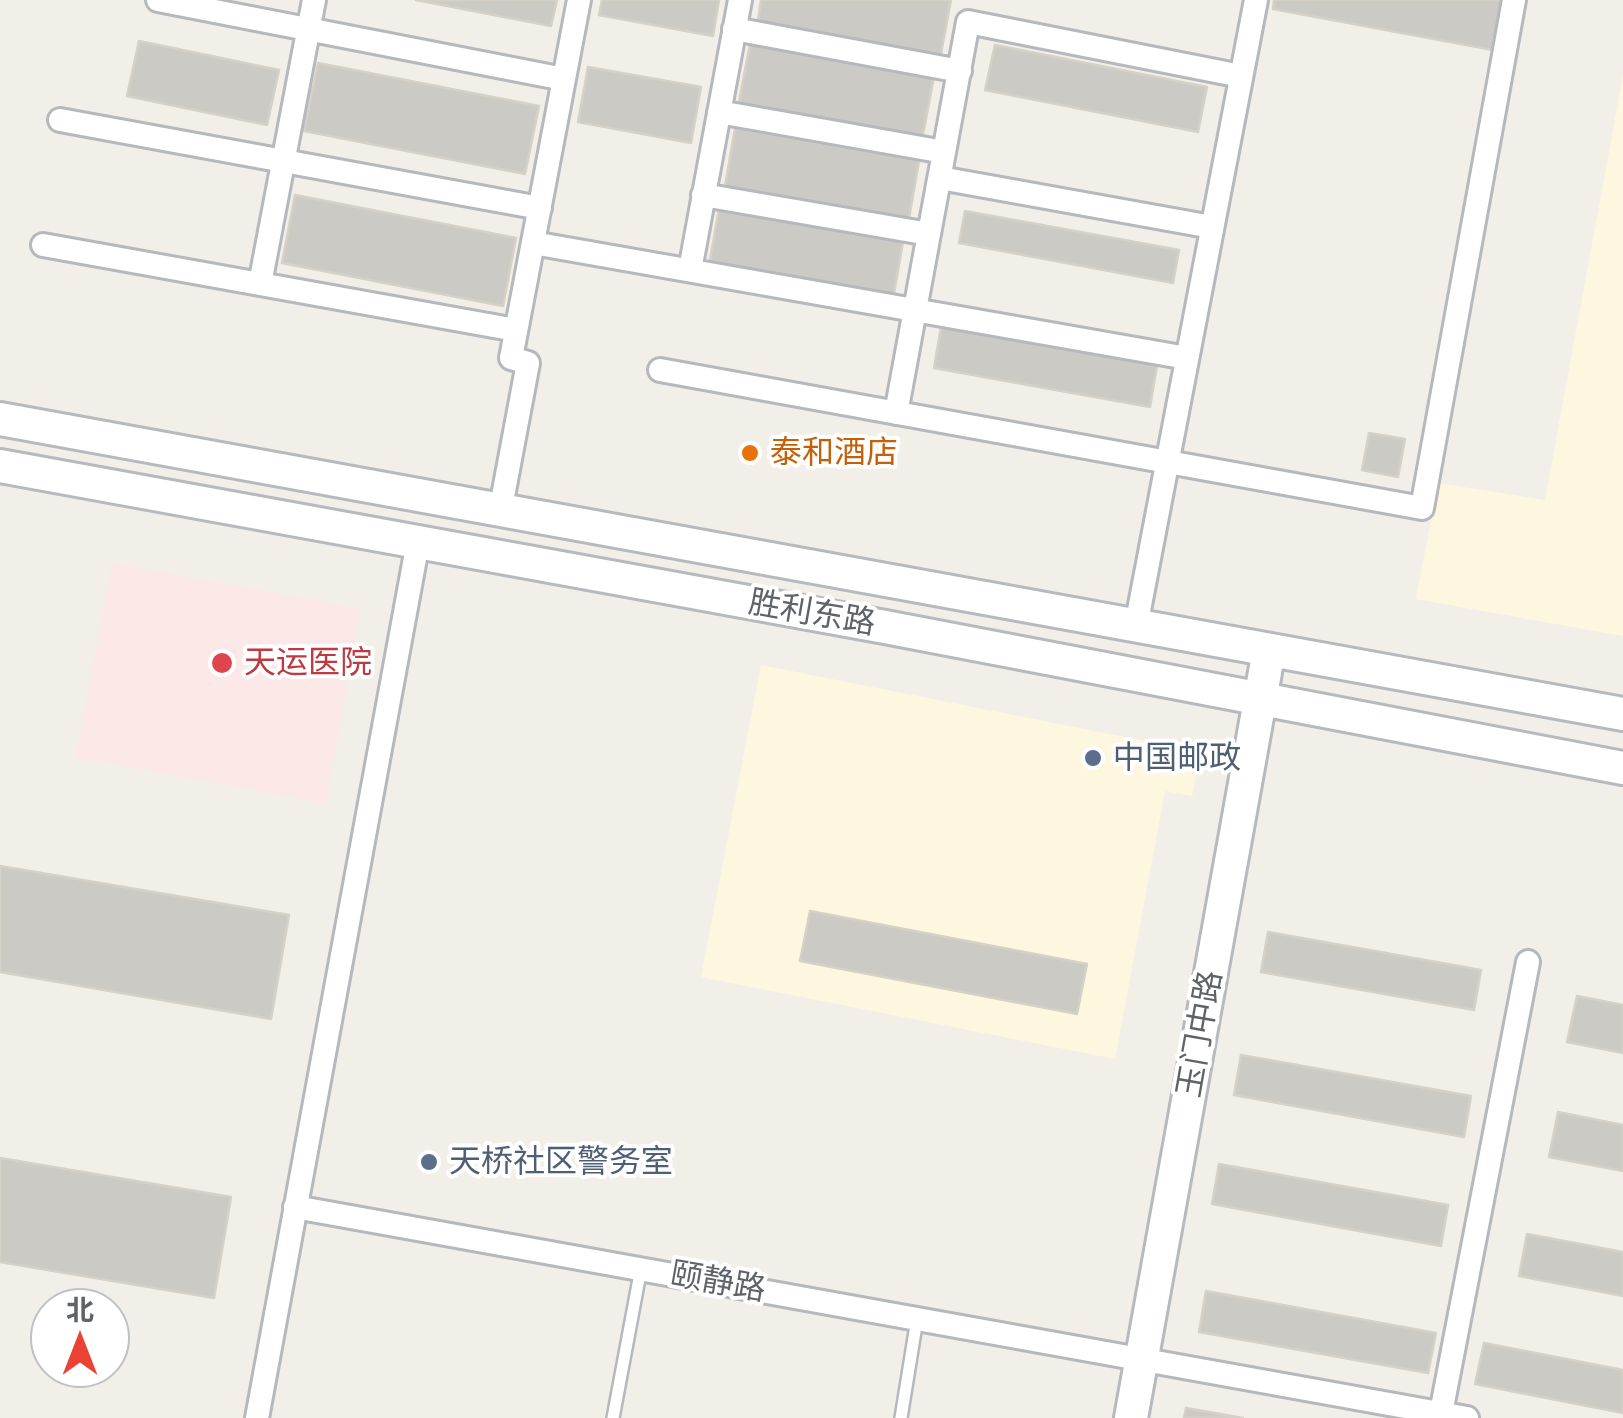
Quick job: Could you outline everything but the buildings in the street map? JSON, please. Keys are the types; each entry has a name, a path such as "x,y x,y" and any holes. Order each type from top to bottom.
{"main road":[{"name":"胜利东路","path":"0,418 1623,714"},
{"name":"胜利东路","path":"0,466 885,626 1623,768"},
{"name":"玉门中路","path":"1130,1418 1270,650"}],"street":[{"path":"158,0 564,79"},
{"path":"260,284 314,0"},
{"path":"501,508 528,362 511,358 579,0"},
{"path":"690,270 740,0"},
{"path":"1136,626 1256,0"},
{"path":"660,370 1422,508 1514,0"},
{"path":"896,413 968,22 1241,76"},
{"path":"734,29 960,71"},
{"path":"719,112 944,152"},
{"path":"60,120 540,208"},
{"path":"940,178 1212,228"},
{"path":"704,195 929,234"},
{"path":"533,242 1187,358"},
{"path":"43,246 516,330"},
{"path":"256,1418 418,542"},
{"path":"1441,1416 1528,962"},
{"name":"颐静路","path":"295,1207 1467,1418"}],"lane":[{"path":"613,1418 641,1268"},
{"path":"900,1418 918,1318"}],"shaded area":[{"path":"1623,76 1623,636 1416,599 1438,483 1545,500"},
{"name":"天运医院","path":"112,563 361,609 325,803 76,757"},
{"path":"761,665 1200,752 1192,796 1165,791 1115,1059 701,977"}],"place":[{"name":"泰和酒店","path":"750,453"},
{"name":"天运医院","path":"222,663"},
{"name":"中国邮政","path":"1093,758"},
{"name":"天桥社区警务室","path":"429,1162"}]}
